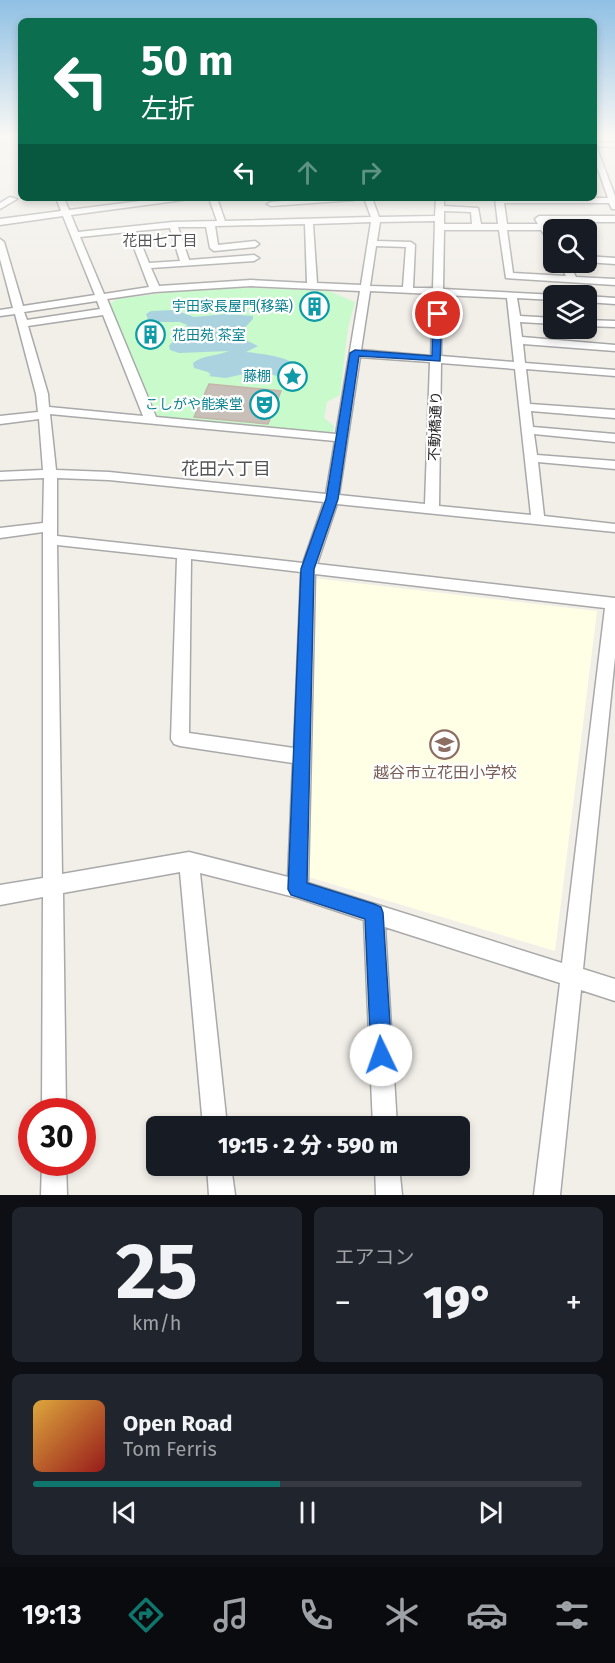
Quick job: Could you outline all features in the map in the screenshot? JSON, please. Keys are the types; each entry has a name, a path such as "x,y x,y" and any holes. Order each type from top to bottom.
{"street":[{"path":"0,207 13,199"},
{"path":"61,201 151,420"},
{"path":"0,222 161,201"},
{"path":"214,201 222,224"},
{"path":"270,201 280,223"},
{"path":"298,889 308,569 332,499 376,220 369,201"},
{"name":"不動橋通り","path":"432,509 440,201"},
{"path":"500,201 509,276 615,282"},
{"path":"529,201 543,226"},
{"path":"557,201 567,219"},
{"path":"575,201 614,203"},
{"path":"75,235 172,225 440,218 475,210 477,227"},
{"path":"440,218 477,227 541,223"},
{"path":"597,219 615,219"},
{"path":"309,222 312,285"},
{"path":"210,224 214,248 255,244"},
{"path":"252,271 257,224"},
{"path":"172,225 185,263"},
{"path":"131,229 155,289"},
{"path":"0,242 45,413 50,474 54,1098"},
{"path":"373,243 411,245 408,290"},
{"path":"597,260 615,261"},
{"path":"146,266 185,263 252,271 312,285 543,296"},
{"path":"0,313 155,289 252,271"},
{"path":"569,273 572,279"},
{"path":"512,295 538,520"},
{"path":"597,300 615,301"},
{"path":"23,324 106,311"},
{"path":"515,319 543,320"},
{"path":"597,323 615,324"},
{"path":"518,340 615,348"},
{"path":"355,353 615,373"},
{"path":"525,407 615,414"},
{"path":"0,420 45,413 151,420 342,438"},
{"path":"528,430 615,438"},
{"path":"531,458 615,465"},
{"path":"0,476 50,474 129,478 615,528"},
{"path":"0,533 50,534 67,540 614,604 547,1195"},
{"path":"184,554 180,739 302,757"},
{"path":"189,861 214,1116"},
{"path":"0,895 189,861 298,889 615,990"},
{"path":"374,913 384,1116"},
{"path":"54,1176 54,1195"},
{"path":"220,1176 222,1195"},
{"path":"388,1176 389,1195"}],"shaded area":[{"name":"越谷市立花田小学校","path":"313,578 597,611 555,951 305,876"}],"green space":[{"path":"255,288 329,291 355,302 348,328 340,395 327,402 324,418 334,426 332,433 157,417 110,304 117,299 195,289"}],"water":[{"path":"175,310 194,317 226,314 253,316 253,319 237,336 258,346 246,352 284,359 298,365 303,370 281,377 257,371 226,378 208,376 211,375 194,368 193,363 201,358 229,351 179,353 170,350 169,346 175,340 188,340 183,332 187,325 180,322 149,322 146,314 151,311"}],"building":[{"name":"こしがや能楽堂","path":"209,384 281,391 268,424 194,417"}],"place":[{"name":"宇田家長屋門(移築)","path":"314,306"},
{"name":"花田苑 茶室","path":"151,335"},
{"name":"藤棚","path":"292,376"},
{"name":"こしがや能楽堂","path":"264,404"},
{"name":"越谷市立花田小学校","path":"445,744"}],"district":[{"name":"花田七丁目","path":"160,241"},
{"name":"花田六丁目","path":"226,469"}],"route":[{"path":"381,1055 374,913 298,889 308,569 332,499 355,353 437,359 438,314"}]}
